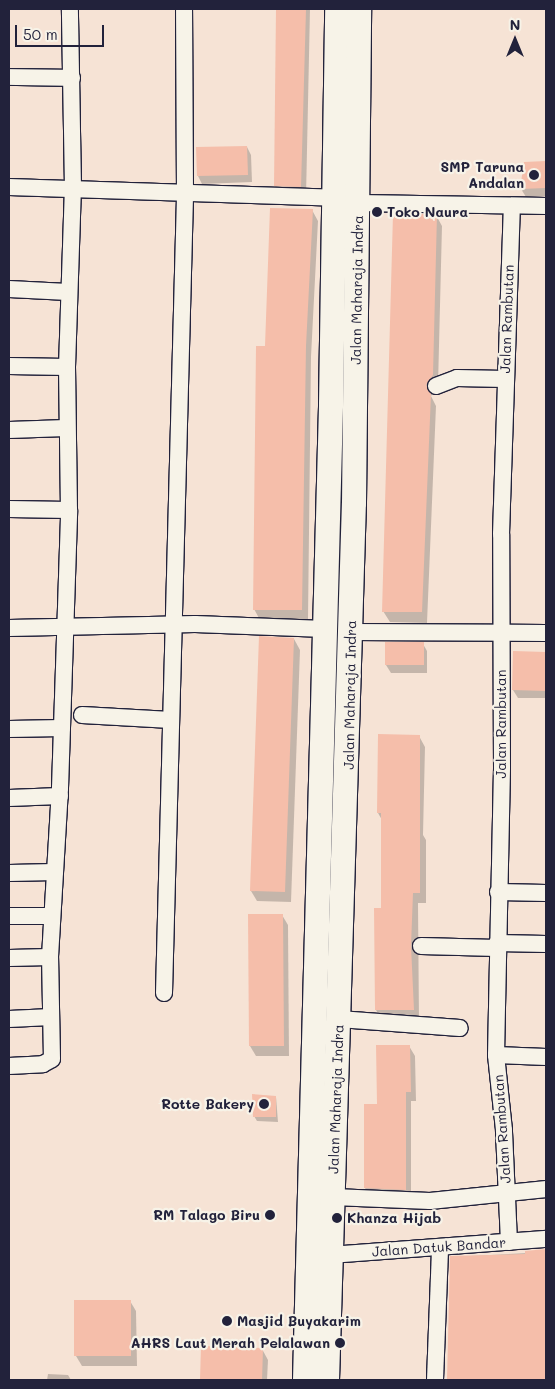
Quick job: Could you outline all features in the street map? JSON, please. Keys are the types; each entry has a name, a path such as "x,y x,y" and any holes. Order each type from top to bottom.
{"highway":[{"name":"Jalan Maharaja Indra","path":"305,1380 325,629 335,198 337,9"},
{"name":"Jalan Maharaja Indra","path":"327,1380 342,972 351,632 359,203 359,9"},
{"path":"316,970 342,972"}],"street":[{"path":"9,1066 44,1064 52,1059 50,957 60,796 69,510 66,428 68,292 73,188 70,9"},
{"path":"164,993 171,720 171,624 185,194 184,9"},
{"path":"9,76 72,78"},
{"path":"9,187 335,198"},
{"path":"359,203 546,206"},
{"name":"Jalan Rambutan","path":"508,1242 504,1130 496,1055 502,767 500,632 505,379 512,206"},
{"path":"9,289 68,292"},
{"path":"9,366 67,367"},
{"path":"436,386 457,378 505,379"},
{"path":"9,430 66,428"},
{"path":"9,509 69,510"},
{"path":"9,628 64,629 171,624 325,629"},
{"path":"351,632 546,633"},
{"path":"82,715 171,720"},
{"path":"9,729 62,728"},
{"path":"9,798 60,796"},
{"path":"9,873 55,872"},
{"path":"498,892 546,893"},
{"path":"9,916 52,916"},
{"path":"421,946 473,950 497,945 546,944"},
{"path":"9,958 50,957"},
{"path":"9,1020 51,1017"},
{"path":"339,1019 460,1028"},
{"path":"496,1055 546,1057"},
{"path":"333,1197 413,1201 506,1191 546,1189"},
{"name":"Jalan Datuk Bandar","path":"331,1255 546,1239"},
{"path":"435,1380 440,1247"}],"building":[{"path":"276,9 306,9 301,187 274,186"},
{"path":"247,146 248,175 197,176 196,147"},
{"name":"SMP Taruna Andalan","path":"546,161 546,188 520,189 524,162"},
{"path":"270,208 313,209 306,346 302,610 253,610 256,346 265,346"},
{"path":"393,214 437,214 433,375 426,385 431,394 422,612 382,612"},
{"path":"259,636 294,638 285,892 250,891"},
{"path":"385,642 424,642 424,665 385,665"},
{"path":"513,651 546,652 546,691 512,690"},
{"path":"378,734 420,735 420,893 413,893 411,946 414,1010 375,1010 374,908 381,908 381,813 377,813"},
{"path":"248,914 283,914 284,1046 249,1046"},
{"path":"376,1045 410,1045 411,1092 406,1092 406,1190 364,1188 364,1104 377,1104"},
{"name":"Rotte Bakery","path":"252,1094 276,1096 276,1117 253,1117"},
{"path":"546,1249 546,1380 447,1380 450,1256 525,1254 525,1251"},
{"path":"74,1300 131,1300 131,1356 74,1356"},
{"path":"201,1346 263,1348 262,1380 200,1380"}],"place":[{"name":"SMP Taruna Andalan","path":"534,175"},
{"name":"Toko Naura","path":"377,212"},
{"name":"Rotte Bakery","path":"264,1104"},
{"name":"RM Talago Biru","path":"270,1215"},
{"name":"Khanza Hijab","path":"337,1218"},
{"name":"Masjid Buyakarim","path":"227,1321"},
{"name":"AHRS Laut Merah Pelalawan","path":"340,1343"}]}
